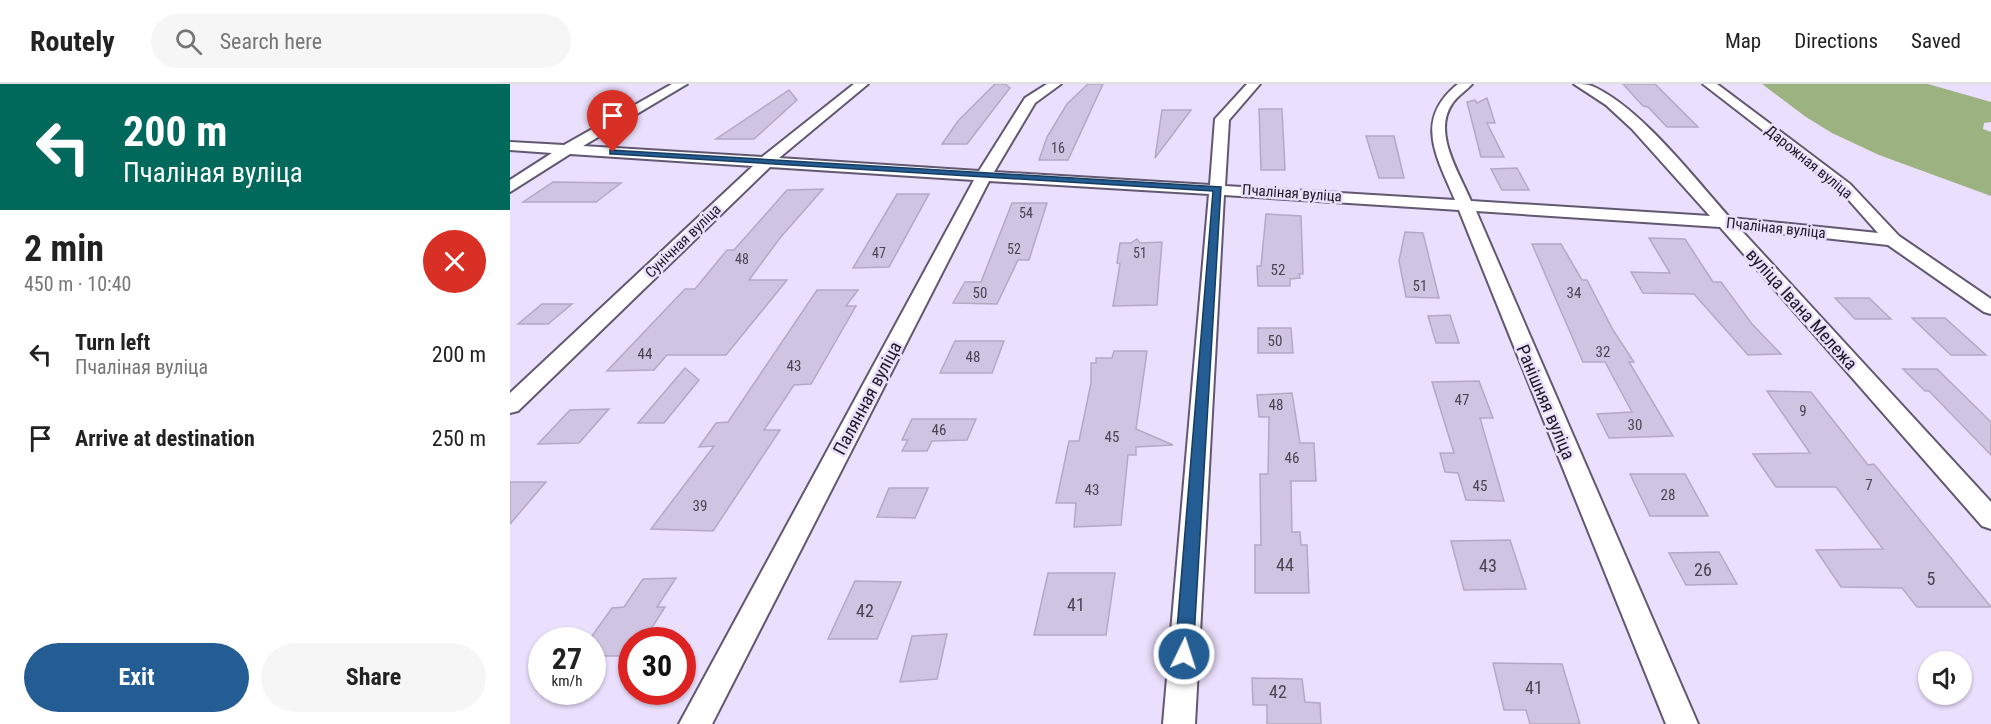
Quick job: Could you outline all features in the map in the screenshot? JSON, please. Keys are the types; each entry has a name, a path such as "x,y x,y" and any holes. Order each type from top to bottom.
{"street":[{"path":"510,187 568,149 681,84"},
{"name":"Сунічная вуліца","path":"510,406 767,161 862,84"},
{"name":"Палянная вуліца","path":"695,724 985,174 1030,101 1055,84"},
{"path":"1179,724 1222,119 1254,84"},
{"name":"Ранішняя вуліца","path":"1466,84 1447,98 1438,117 1439,143 1462,204 1682,724"},
{"name":"вуліца Івана Мележа","path":"1580,84 1596,92 1624,113 1991,519"},
{"name":"Дарожная вуліца","path":"1709,84 1845,187 1893,240 1991,308"},
{"name":"Пчаліная вуліца","path":"510,146 1462,204 1724,222 1893,240"}],"green space":[{"path":"1762,84 1928,84 1991,102 1991,122 1984,123 1983,129 1991,132 1991,196 1879,155 1832,133 1806,117"}],"building":[{"path":"995,84 1005,84 1010,88 967,144 942,144 958,121"},
{"path":"1088,84 1103,84 1068,160 1039,160 1047,137 1067,104"},
{"path":"1623,84 1655,84 1698,127 1667,127"},
{"path":"789,90 797,100 754,139 716,139"},
{"path":"1487,98 1495,123 1487,123 1504,157 1481,157 1467,102 1475,100 1477,103"},
{"path":"1259,109 1282,109 1285,170 1261,170"},
{"path":"1162,110 1191,110 1155,158"},
{"path":"1366,136 1394,136 1404,178 1379,178"},
{"path":"1517,168 1529,190 1502,190 1491,169"},
{"path":"553,182 621,183 596,202 523,202"},
{"path":"823,189 780,238 749,280 787,280 726,355 667,355 654,370 607,371 685,289 695,289 727,250 734,250 787,190"},
{"path":"897,194 929,194 889,267 853,268"},
{"path":"1012,203 1047,203 1029,260 1018,260 997,304 953,303 965,282 981,282"},
{"path":"1266,214 1301,216 1303,274 1299,274 1300,278 1290,279 1290,286 1258,286 1257,266 1261,266"},
{"path":"1405,232 1423,233 1439,298 1406,297 1399,261"},
{"path":"1649,238 1685,239 1713,282 1721,282 1752,324 1781,354 1748,355 1694,294 1643,293 1631,272 1670,273"},
{"path":"1137,239 1140,243 1162,242 1157,305 1113,306 1120,264 1117,263 1120,243 1131,243"},
{"path":"1532,244 1561,244 1582,280 1587,280 1613,330 1634,362 1629,362 1673,436 1609,438 1597,414 1632,412 1605,362 1583,362"},
{"path":"817,290 858,290 846,306 856,306 811,384 794,385 764,430 780,430 713,531 651,529 714,446 699,447 716,423 728,422"},
{"path":"1835,298 1869,298 1891,319 1855,319"},
{"path":"542,304 572,304 548,324 518,324"},
{"path":"1450,315 1459,343 1436,343 1428,316"},
{"path":"1912,318 1945,318 1986,355 1951,355"},
{"path":"1258,328 1291,328 1293,353 1258,353"},
{"path":"955,341 1004,341 992,373 940,373"},
{"path":"1114,351 1147,351 1136,429 1173,445 1136,447 1136,455 1128,455 1121,525 1074,527 1076,503 1056,503 1069,441 1079,441 1091,383 1091,363 1096,363 1096,358 1112,358"},
{"path":"685,368 699,380 664,423 638,423"},
{"path":"1903,369 1937,369 1991,422 1991,455 1929,391 1925,391"},
{"path":"1479,381 1493,418 1480,418 1504,501 1466,500 1458,473 1445,472 1440,453 1454,453 1432,382"},
{"path":"1767,391 1811,392 1868,465 1874,464 1991,607 1917,607 1902,588 1841,587 1816,550 1883,549 1836,487 1776,487 1753,454 1810,453"},
{"path":"1292,393 1300,443 1314,443 1316,481 1291,481 1292,532 1300,532 1301,545 1307,545 1309,593 1255,593 1255,545 1261,545 1260,474 1268,474 1269,417 1259,417 1257,395"},
{"path":"609,409 579,443 538,444 570,410"},
{"path":"912,419 976,419 967,440 932,441 927,451 902,451 908,440 902,440"},
{"path":"1630,474 1685,474 1708,516 1650,516"},
{"path":"510,482 546,482 510,524"},
{"path":"889,488 928,488 915,518 877,517"},
{"path":"1510,540 1526,589 1464,590 1451,541"},
{"path":"1719,552 1737,584 1686,585 1669,553"},
{"path":"1048,573 1115,573 1106,635 1034,635"},
{"path":"676,578 657,607 665,607 652,627 618,627 618,656 606,656 606,627 598,627 612,608 624,607 643,579"},
{"path":"855,581 901,582 877,639 828,639"},
{"path":"947,634 937,679 900,682 912,636"},
{"path":"1493,663 1562,664 1580,724 1530,724 1526,710 1504,710"},
{"path":"1252,678 1302,679 1305,702 1320,703 1321,724 1267,724 1267,705 1253,705"}],"route":[{"path":"613,152 1218,189 1184,654"}]}
